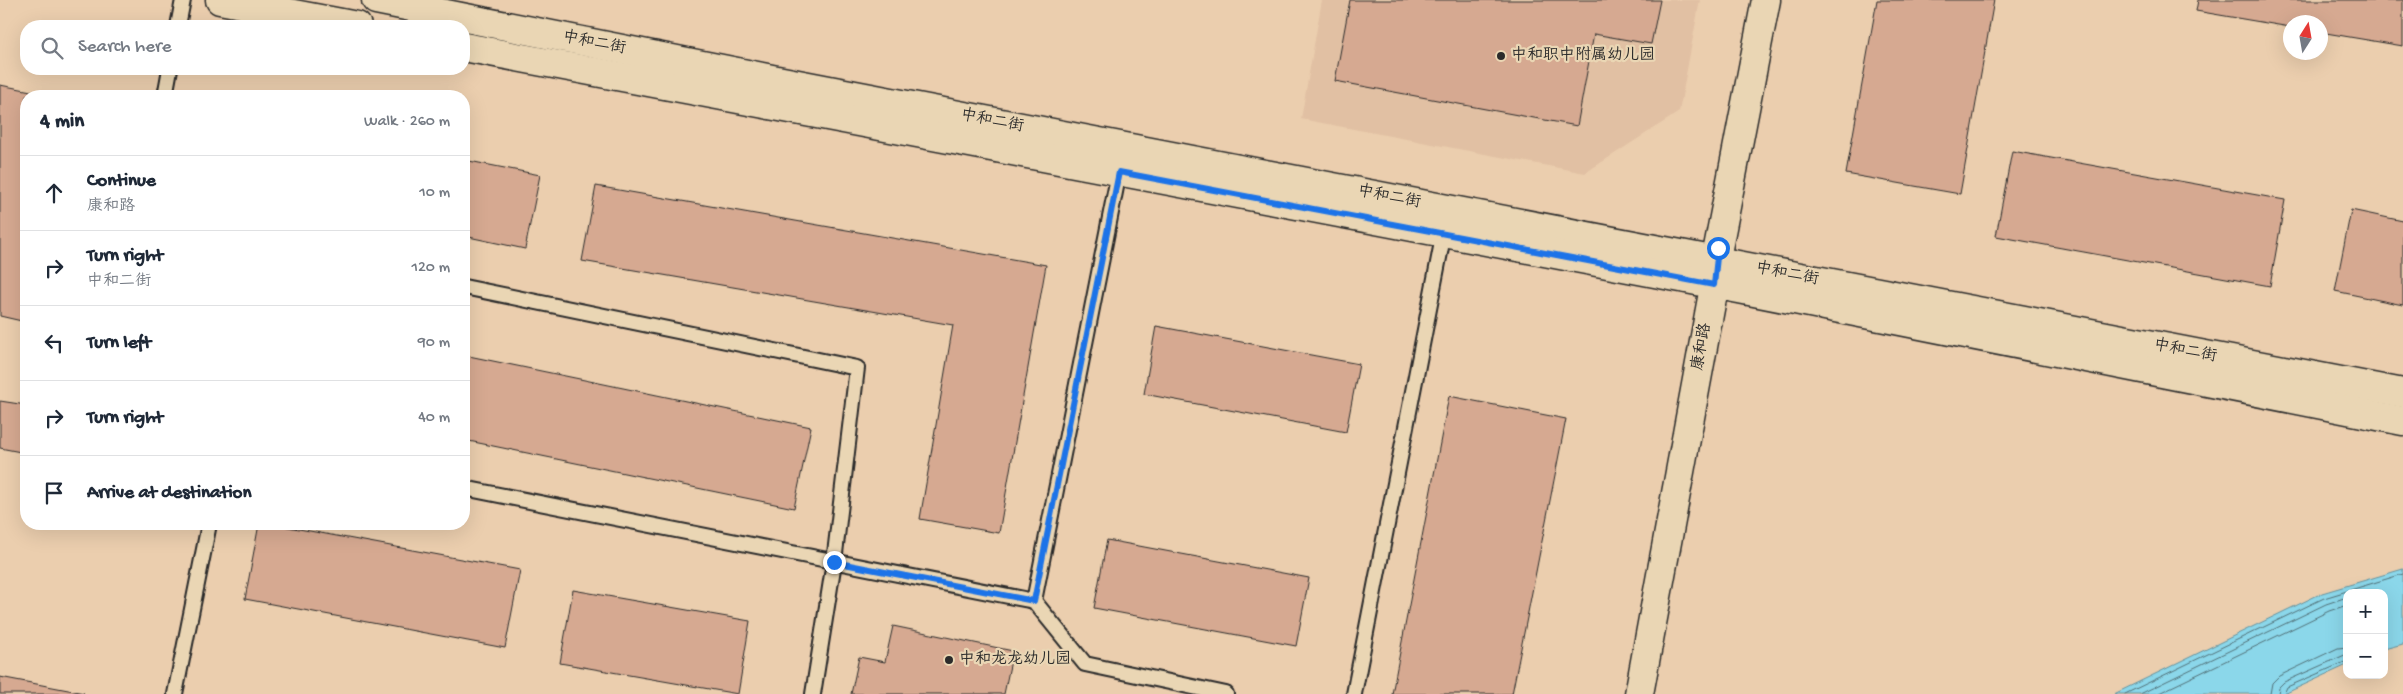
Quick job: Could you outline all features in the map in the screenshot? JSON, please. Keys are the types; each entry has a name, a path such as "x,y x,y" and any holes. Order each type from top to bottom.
{"street":[{"path":"220,0 325,20"},
{"name":"中和二街","path":"376,0 777,80 1716,273 2403,421"},
{"name":"康和路","path":"1640,694 1716,273 1718,248 1766,0"},
{"name":"中和二街","path":"470,48 1444,232 1716,273 2403,394"}],"lane":[{"path":"179,20 184,0"},
{"path":"166,90 169,75"},
{"path":"1034,601 1119,172"},
{"path":"1354,694 1444,232"},
{"path":"470,289 857,368 834,562 813,694"},
{"path":"470,489 1034,601 1085,664 1226,694"},
{"path":"175,694 208,530"}],"shaded area":[{"name":"中和职中附属幼儿园","path":"1322,0 1700,0 1679,112 1585,173 1301,119"}],"water":[{"path":"2403,569 2403,644 2388,648 2388,589 2343,589 2343,667 2284,694 2114,694 2322,593"}],"building":[{"path":"1350,0 1660,0 1651,44 1594,34 1577,126 1335,81"},
{"path":"1877,0 1994,0 1960,194 1846,174"},
{"path":"2198,0 2403,0 2403,46 2328,33 2328,15 2283,15 2283,26 2196,11"},
{"path":"0,85 26,90 20,90 20,321 0,316"},
{"path":"2012,151 2285,200 2270,286 1996,236"},
{"path":"470,161 540,175 525,249 470,237"},
{"path":"596,186 1046,265 999,533 920,519 953,325 582,261"},
{"path":"2351,210 2403,221 2403,305 2335,291"},
{"path":"1156,326 1359,364 1346,432 1144,394"},
{"path":"470,356 811,427 794,508 470,441"},
{"path":"1449,396 1566,419 1512,694 1392,694"},
{"path":"0,401 20,404 20,452 0,448"},
{"path":"258,530 304,530 520,570 505,648 245,599"},
{"path":"1107,540 1309,578 1296,646 1094,608"},
{"path":"573,590 750,621 738,694 560,663"},
{"name":"中和龙龙幼儿园","path":"893,626 1013,651 1004,694 851,694 859,657 885,662"},
{"path":"0,677 84,693 0,694"}],"place":[{"name":"中和职中附属幼儿园","path":"1501,56"},
{"name":"中和龙龙幼儿园","path":"949,660"}],"route":[{"path":"834,562 1034,601 1119,172 1444,232 1714,285 1718,248"}]}
